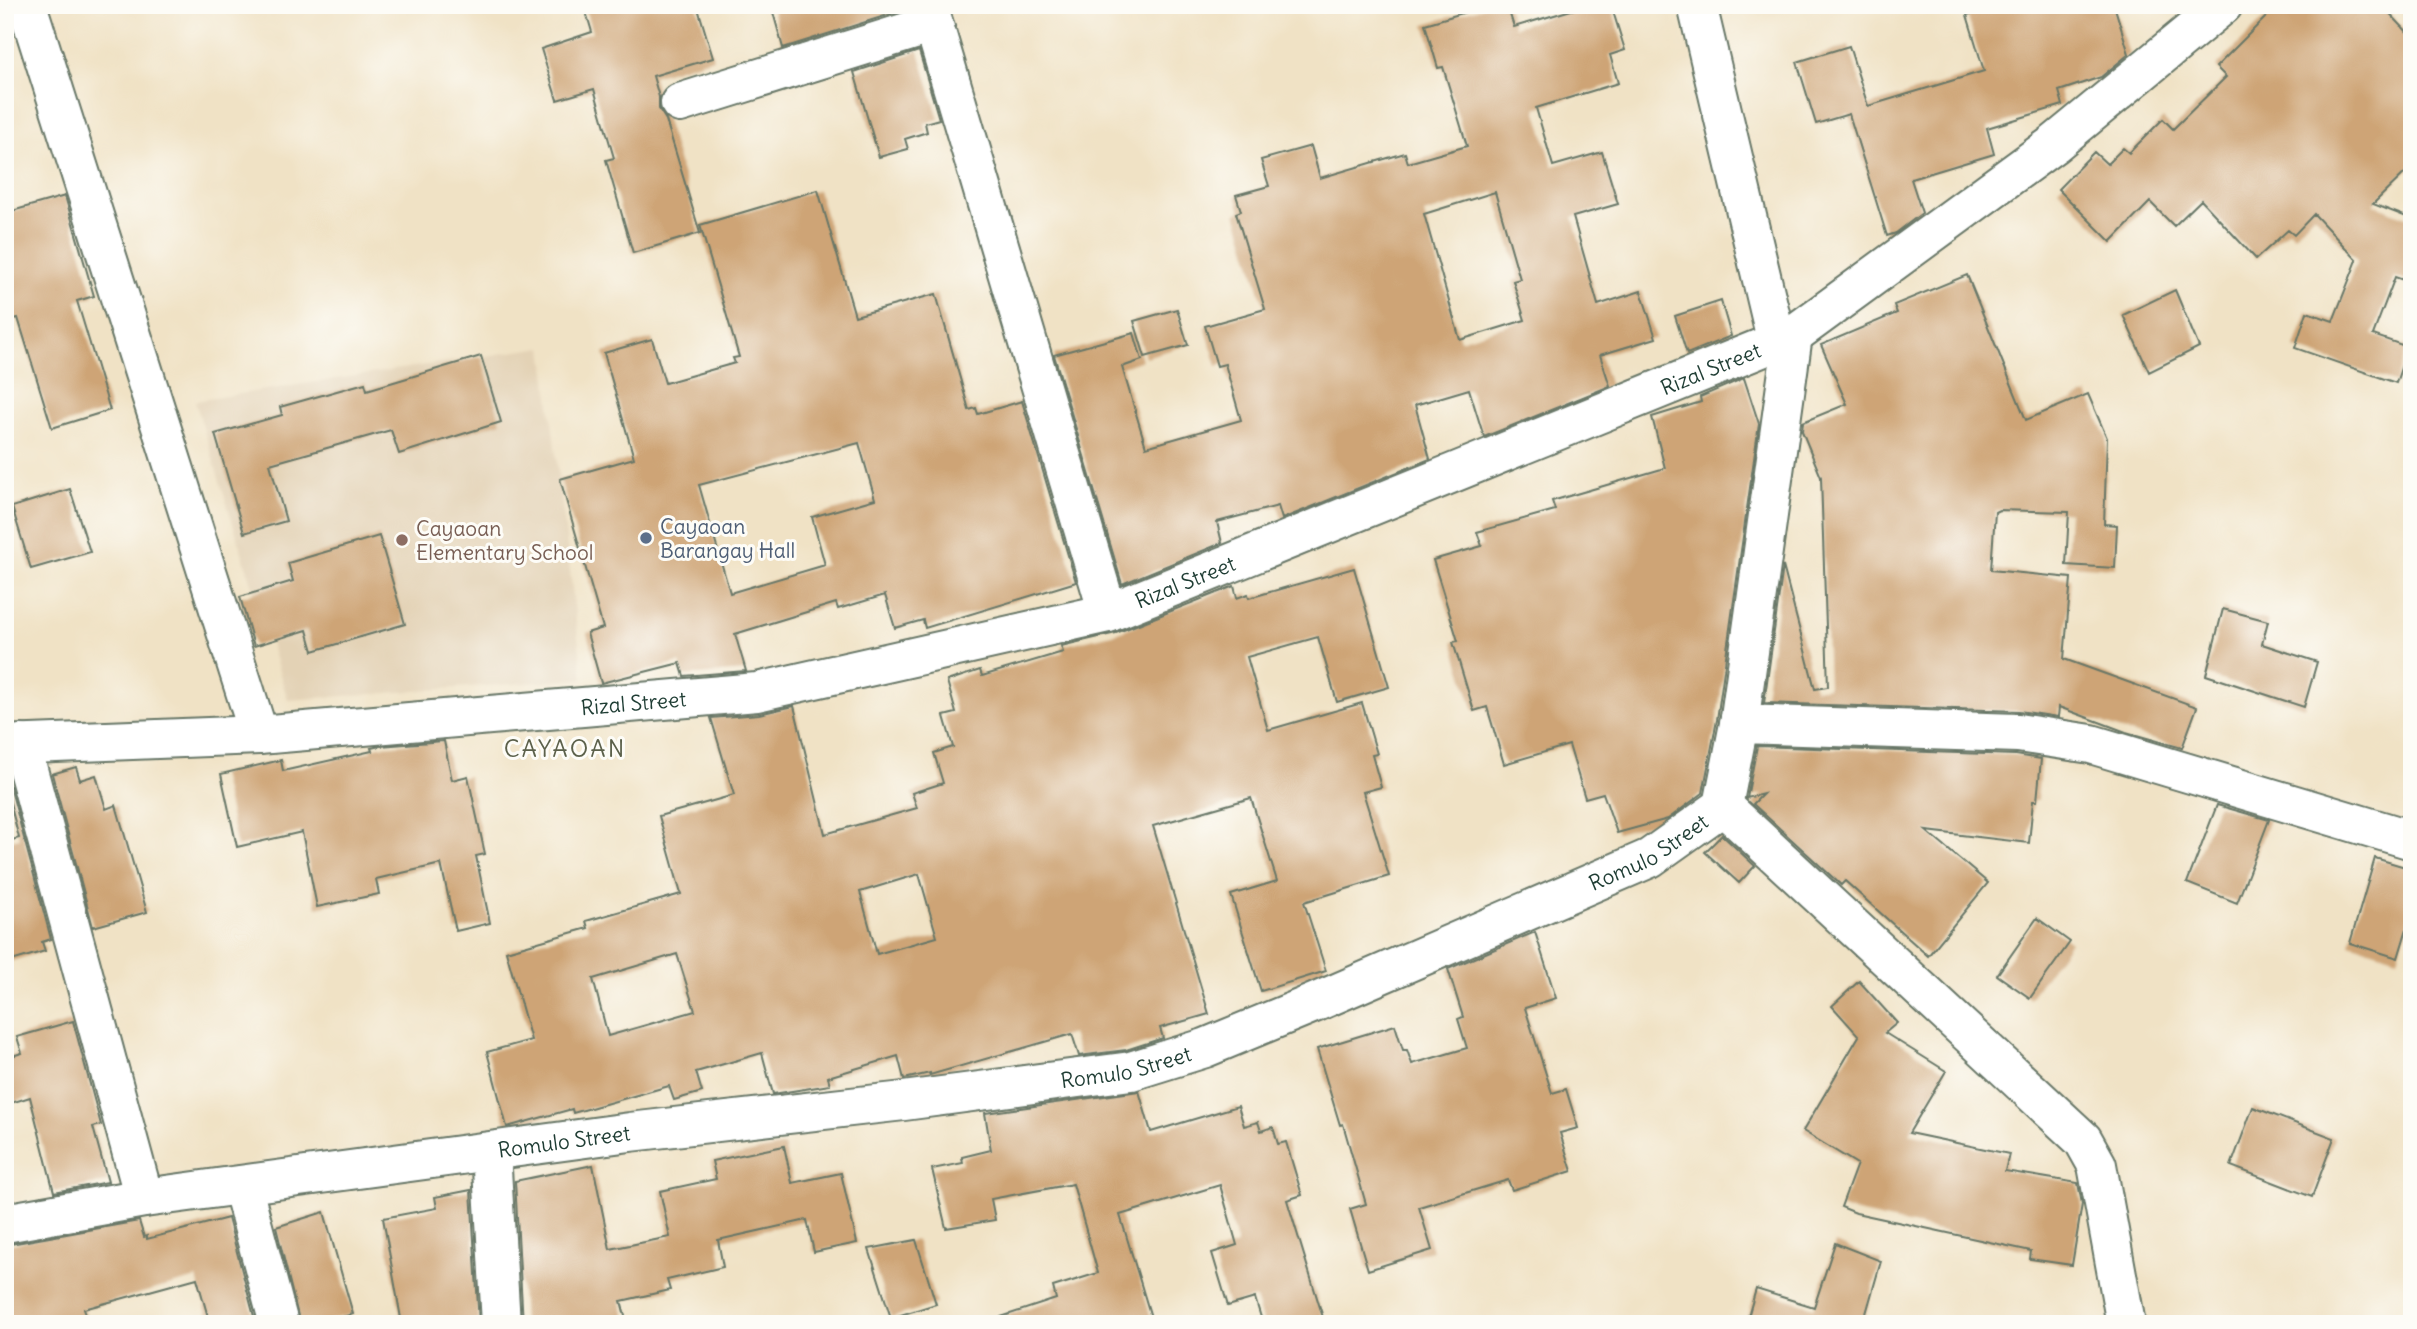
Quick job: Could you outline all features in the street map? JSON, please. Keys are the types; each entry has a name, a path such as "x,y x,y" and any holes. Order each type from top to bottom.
{"street":[{"path":"27,5 260,734"},
{"path":"1697,5 1785,339"},
{"name":"Rizal Street","path":"13,745 260,734 757,692 1108,613 1785,339 2054,144 2222,5"},
{"path":"680,103 931,14 1108,613"},
{"name":"Romulo Street","path":"5,1223 144,1198 629,1132 904,1101 1130,1070 1205,1048 1650,858 1723,806 1739,724 1785,339"},
{"path":"1739,724 2018,733 2091,744 2412,840"},
{"path":"13,745 144,1198"},
{"path":"1723,806 2083,1140 2096,1165 2126,1324"},
{"path":"491,1152 501,1324"},
{"path":"242,1185 279,1324"}],"shaded area":[{"name":"Cayaoan Elementary School","path":"543,347 583,679 288,700 195,401"}],"building":[{"path":"584,5 697,5 713,58 653,76 659,97 659,109 666,120 700,233 633,253 606,160 614,158 594,89 557,100 541,49 592,32"},
{"path":"771,5 907,5 907,9 783,48"},
{"path":"1490,5 1507,5 1514,27 1588,5 1611,5 1625,50 1610,55 1618,83 1536,108 1553,166 1602,152 1618,204 1573,217 1598,305 1641,291 1656,338 1600,355 1610,386 1484,437 1469,389 1415,405 1430,459 1282,519 1278,506 1217,522 1222,543 1122,584 1054,355 1134,333 1142,360 1122,367 1146,447 1241,420 1225,364 1217,366 1205,326 1265,309 1236,213 1241,211 1236,195 1269,186 1261,160 1311,146 1320,178 1405,153 1408,163 1467,146 1443,67 1438,68 1425,24","holes":["1495,192 1520,279 1513,281 1525,320 1460,340 1424,214"]},
{"path":"1999,5 2114,5 2129,54 2101,77 2059,91 2063,105 1987,128 1994,154 1911,179 1922,213 1896,233 1887,236 1849,114 1816,124 1797,62 1849,46 1868,106 1984,71 1967,15"},
{"path":"2278,5 2382,5 2412,37 2412,166 2373,204 2412,219 2412,283 2395,277 2373,335 2408,347 2396,383 2295,348 2307,312 2333,321 2357,260 2314,214 2294,235 2288,230 2256,259 2201,200 2174,226 2150,202 2111,242 2058,189 2094,152 2107,164 2123,148 2129,153 2163,119 2173,129 2226,77 2216,67"},
{"path":"919,51 939,119 925,123 927,132 905,139 908,149 879,157 854,72"},
{"path":"818,190 855,316 936,294 969,410 976,408 978,414 1022,401 1076,582 925,628 923,620 895,628 885,595 838,609 836,603 735,634 746,671 684,676 680,663 601,683 587,633 603,628 560,479 634,458 604,353 652,339 665,383 735,363 733,358 739,357 700,225","holes":["859,443 875,499 812,517 825,565 730,593 699,485"]},
{"path":"65,196 94,296 77,301 110,410 52,428 18,318 5,321 5,213"},
{"path":"1967,275 2026,420 2088,394 2107,438 2104,524 2117,525 2115,568 2066,565 2069,512 1999,510 1995,512 1991,570 2071,578 2064,659 2197,707 2182,748 2126,732 2059,707 2058,717 2019,711 1764,703 1783,566 1815,689 1828,687 1821,477 1802,431 1803,422 1847,404 1821,345 1897,313 1894,305"},
{"path":"2175,290 2199,347 2149,372 2123,315"},
{"path":"1721,301 1731,336 1687,354 1675,316"},
{"path":"1177,309 1188,345 1145,357 1134,321"},
{"path":"481,356 501,422 399,454 391,430 270,464 286,521 244,533 215,434 282,415 280,407 365,383 367,390"},
{"path":"1744,378 1759,424 1717,720 1703,793 1668,819 1617,833 1603,793 1585,798 1569,745 1504,764 1487,707 1474,711 1453,642 1458,641 1433,560 1482,546 1477,532 1555,510 1552,501 1665,468 1652,417 1701,402 1700,397"},
{"path":"70,489 90,552 31,569 12,507"},
{"path":"379,536 405,624 313,651 307,630 254,646 240,597 293,581 288,563"},
{"path":"1354,568 1389,687 1337,702 1318,637 1247,657 1268,730 1362,703 1377,754 1372,755 1381,787 1363,792 1389,876 1304,902 1326,971 1261,991 1231,895 1277,881 1251,798 1153,826 1209,1014 1160,1028 1163,1038 1126,1050 1079,1056 1072,1034 930,1075 904,1079 898,1056 828,1077 830,1085 773,1094 762,1053 696,1072 702,1092 674,1100 669,1086 573,1113 572,1109 507,1127 487,1052 531,1040 506,951 588,928 586,921 681,894 659,816 734,795 711,718 759,714 794,706 825,834 917,808 912,793 943,783 934,753 953,747 944,716 956,713 947,681 980,670 982,676 1063,652 1061,646 1116,633 1234,586 1237,598 1248,594 1249,598","holes":["919,874 937,937 877,954 860,892","677,954 695,1011 608,1036 593,979"]},
{"path":"2223,609 2268,621 2262,644 2317,662 2304,707 2206,675"},
{"path":"444,741 452,780 468,776 485,854 476,856 490,923 456,931 441,864 376,879 379,894 317,907 302,832 237,847 221,774 281,760 283,771 372,751 371,748 380,746"},
{"path":"1757,746 2016,755 2041,759 2029,843 1926,831 1988,883 1928,956 1845,881 1841,885 1753,804 1763,794 1747,798"},
{"path":"76,767 80,780 96,775 106,809 116,805 147,912 93,927 52,774"},
{"path":"10,786 51,939 42,942 45,951 5,963 5,842 19,838 6,787"},
{"path":"2217,805 2269,820 2237,903 2187,883"},
{"path":"1722,835 1755,866 1739,883 1705,852"},
{"path":"2375,858 2412,869 2412,912 2398,958 2350,943"},
{"path":"2037,918 2070,942 2030,998 1997,975"},
{"path":"1535,932 1556,998 1525,1008 1552,1093 1566,1089 1578,1128 1560,1133 1572,1171 1512,1190 1508,1180 1419,1207 1432,1250 1368,1270 1350,1209 1366,1204 1343,1124 1340,1125 1317,1049 1395,1025 1403,1050 1407,1050 1412,1064 1467,1048 1458,1019 1463,1017 1448,969"},
{"path":"1859,981 1897,1023 1885,1033 1946,1071 1909,1133 2009,1154 2005,1171 2078,1183 2082,1204 2072,1265 2030,1259 2031,1251 1856,1213 1841,1207 1857,1164 1803,1131 1859,1036 1832,1006"},
{"path":"73,1021 101,1125 93,1127 108,1182 54,1192 30,1097 5,1105 5,1058 22,1053 17,1037"},
{"path":"1139,1091 1151,1132 1238,1106 1244,1126 1258,1122 1261,1131 1273,1127 1278,1144 1286,1142 1302,1195 1287,1200 1325,1324 1263,1324 1255,1298 1228,1306 1212,1253 1237,1245 1220,1185 1120,1215 1153,1324 1002,1324 1001,1317 1056,1299 1053,1287 1098,1273 1073,1184 991,1199 995,1220 946,1228 932,1169 963,1163 962,1157 991,1150 985,1113"},
{"path":"2253,1107 2334,1138 2312,1197 2231,1166"},
{"path":"784,1146 792,1183 841,1173 857,1243 814,1252 807,1220 718,1240 723,1267 667,1280 670,1290 621,1301 626,1320 609,1324 523,1324 515,1181 593,1165 610,1249 670,1237 660,1191 716,1179 712,1161"},
{"path":"471,1190 479,1324 402,1324 383,1218 437,1208 435,1197"},
{"path":"324,1212 353,1314 317,1324 300,1324 276,1227"},
{"path":"228,1218 256,1324 210,1324 197,1278 84,1309 89,1324 5,1324 5,1245 139,1221 147,1239"},
{"path":"916,1240 936,1304 891,1318 869,1249"},
{"path":"1835,1243 1881,1261 1863,1324 1746,1324 1756,1289 1814,1307"}],"place":[{"name":"Cayaoan Barangay Hall","path":"646,538"},
{"name":"Cayaoan Elementary School","path":"402,540"}],"district":[{"name":"CAYAOAN","path":"565,748"}]}
